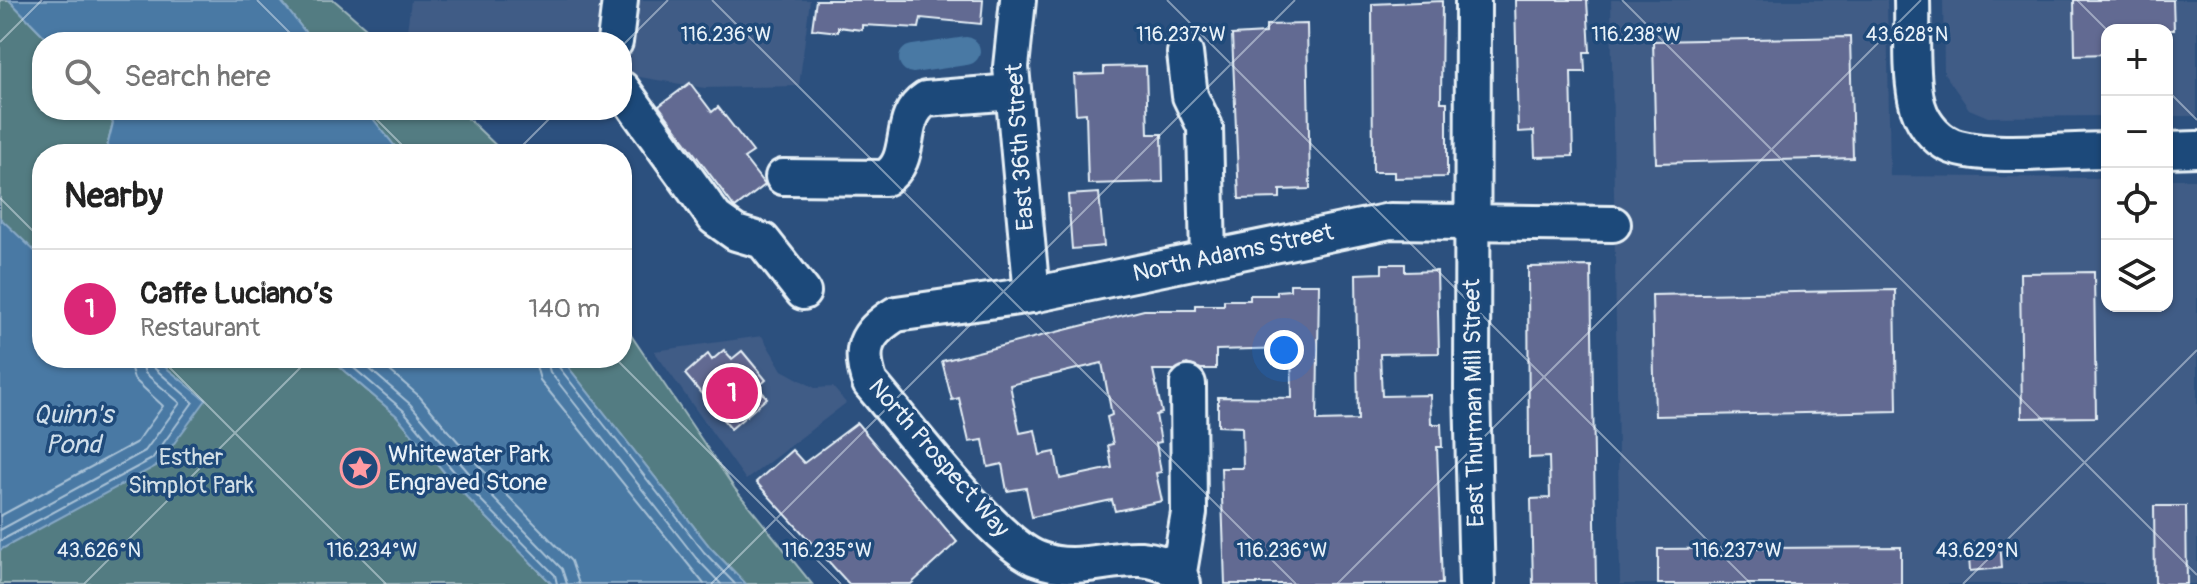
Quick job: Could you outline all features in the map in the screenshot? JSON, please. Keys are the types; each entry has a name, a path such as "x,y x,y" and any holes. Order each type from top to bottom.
{"street":[{"path":"616,32 620,0"},
{"name":"East 36th Street","path":"1018,0 1011,67 1032,295"},
{"path":"1912,0 1916,98 1923,120 1935,135 1953,146 1983,150 2101,150"},
{"name":"East Thurman Mill Street","path":"1473,2 1472,222 1477,584"},
{"path":"1185,53 1190,96 1205,127 1208,258"},
{"path":"783,177 885,178 897,170 904,157 907,122 916,105 926,99 1013,92"},
{"path":"632,103 715,218 736,233 763,241 803,292"},
{"path":"2173,150 2197,149"},
{"name":"North Adams Street","path":"867,341 878,325 896,314 1032,295 1390,221 1613,224"},
{"name":"North Prospect Way","path":"867,341 862,361 870,383 1000,534 1037,559 1082,566 1139,556 1164,562 1181,578"},
{"path":"1181,578 1189,513 1188,384"}],"shaded area":[{"path":"411,0 810,0 799,86 704,88 632,76 632,32 407,32"},
{"path":"1611,0 1887,0 1890,176 2101,178 2101,312 2173,312 2173,179 2197,179 2197,584 1620,584"},
{"path":"1943,0 2197,0 2197,116 2173,116 2173,24 2101,24 2101,116 1988,117 1969,109 1944,73"},
{"path":"762,336 782,370 815,388 833,387 846,403 746,480 654,351"}],"green space":[{"name":"Esther Simplot Park","path":"0,0 9,0 40,32 32,32 32,120 111,120 113,123 108,144 32,144 32,368 341,368 397,416 455,485 552,584 0,584"},
{"path":"280,0 334,0 371,32 305,32"},
{"path":"374,120 469,120 495,144 393,144"},
{"path":"632,337 735,489 812,584 746,584 710,547 569,368 632,368"}],"water":[{"path":"9,0 280,0 305,32 40,32"},
{"path":"111,120 374,120 393,144 108,144 113,123"},
{"name":"Quinn's Pond","path":"0,218 32,248 32,368 166,368 206,400 158,465 0,550"},
{"path":"341,368 569,368 710,547 746,584 552,584 455,485 397,416"}],"building":[{"path":"816,0 983,0 981,24 921,18 919,28 862,25 862,30 838,27 838,32 812,29"},
{"path":"1515,0 1587,0 1590,52 1584,52 1585,72 1571,72 1573,156 1535,157 1534,131 1518,132"},
{"path":"2074,0 2173,0 2174,30 2173,24 2101,24 2101,54 2075,55"},
{"path":"1442,1 1441,102 1447,102 1447,177 1394,178 1394,172 1373,172 1372,4"},
{"path":"1307,24 1310,189 1280,190 1280,198 1239,199 1232,35 1266,33 1266,25"},
{"path":"1850,37 1853,158 1656,163 1653,41"},
{"path":"1146,66 1148,134 1162,134 1163,182 1088,184 1086,113 1076,114 1074,75 1104,74 1104,67"},
{"path":"690,83 712,112 718,107 753,152 744,158 765,185 735,208 659,106"},
{"path":"1099,193 1104,246 1072,249 1068,195"},
{"path":"1382,264 1405,264 1405,272 1437,271 1439,353 1380,354 1382,396 1430,395 1431,424 1441,424 1442,447 1437,447 1442,584 1225,584 1221,468 1243,468 1242,427 1218,426 1218,397 1292,398 1291,348 1216,350 1216,369 1201,369 1187,364 1175,370 1153,370 1162,413 1156,415 1161,442 1156,443 1161,472 1156,473 1162,501 1115,511 1112,500 1032,517 1026,488 1007,491 1002,464 988,467 983,440 969,442 959,398 952,400 942,361 1144,310 1195,310 1195,305 1224,305 1224,300 1250,300 1250,295 1277,295 1277,291 1290,290 1290,284 1319,284 1317,421 1358,420 1356,274 1382,273","holes":["1102,363 1112,415 1107,417 1113,444 1108,445 1112,468 1060,479 1055,452 1040,455 1035,430 1020,433 1010,385"]},
{"path":"1591,266 1596,584 1533,584 1531,499 1550,498 1549,457 1529,458 1528,267"},
{"path":"2094,272 2096,417 2022,418 2020,273"},
{"path":"1895,290 1897,411 1655,416 1652,295"},
{"path":"724,350 732,359 742,351 766,380 758,387 767,398 731,429 685,374 708,354 712,360"},
{"path":"857,423 957,542 911,584 849,584 756,482 792,450 804,463"},
{"path":"2154,506 2186,506 2187,584 2155,584"},
{"path":"2000,541 2002,568 1970,571 1968,543"},
{"path":"1901,547 1901,584 1658,584 1658,549"}],"waterway":[{"path":"913,59 966,51"}],"place":[{"name":"Caffe Luciano’s","path":"732,393"},
{"name":"Whitewater Park Engraved Stone","path":"360,468"}]}
